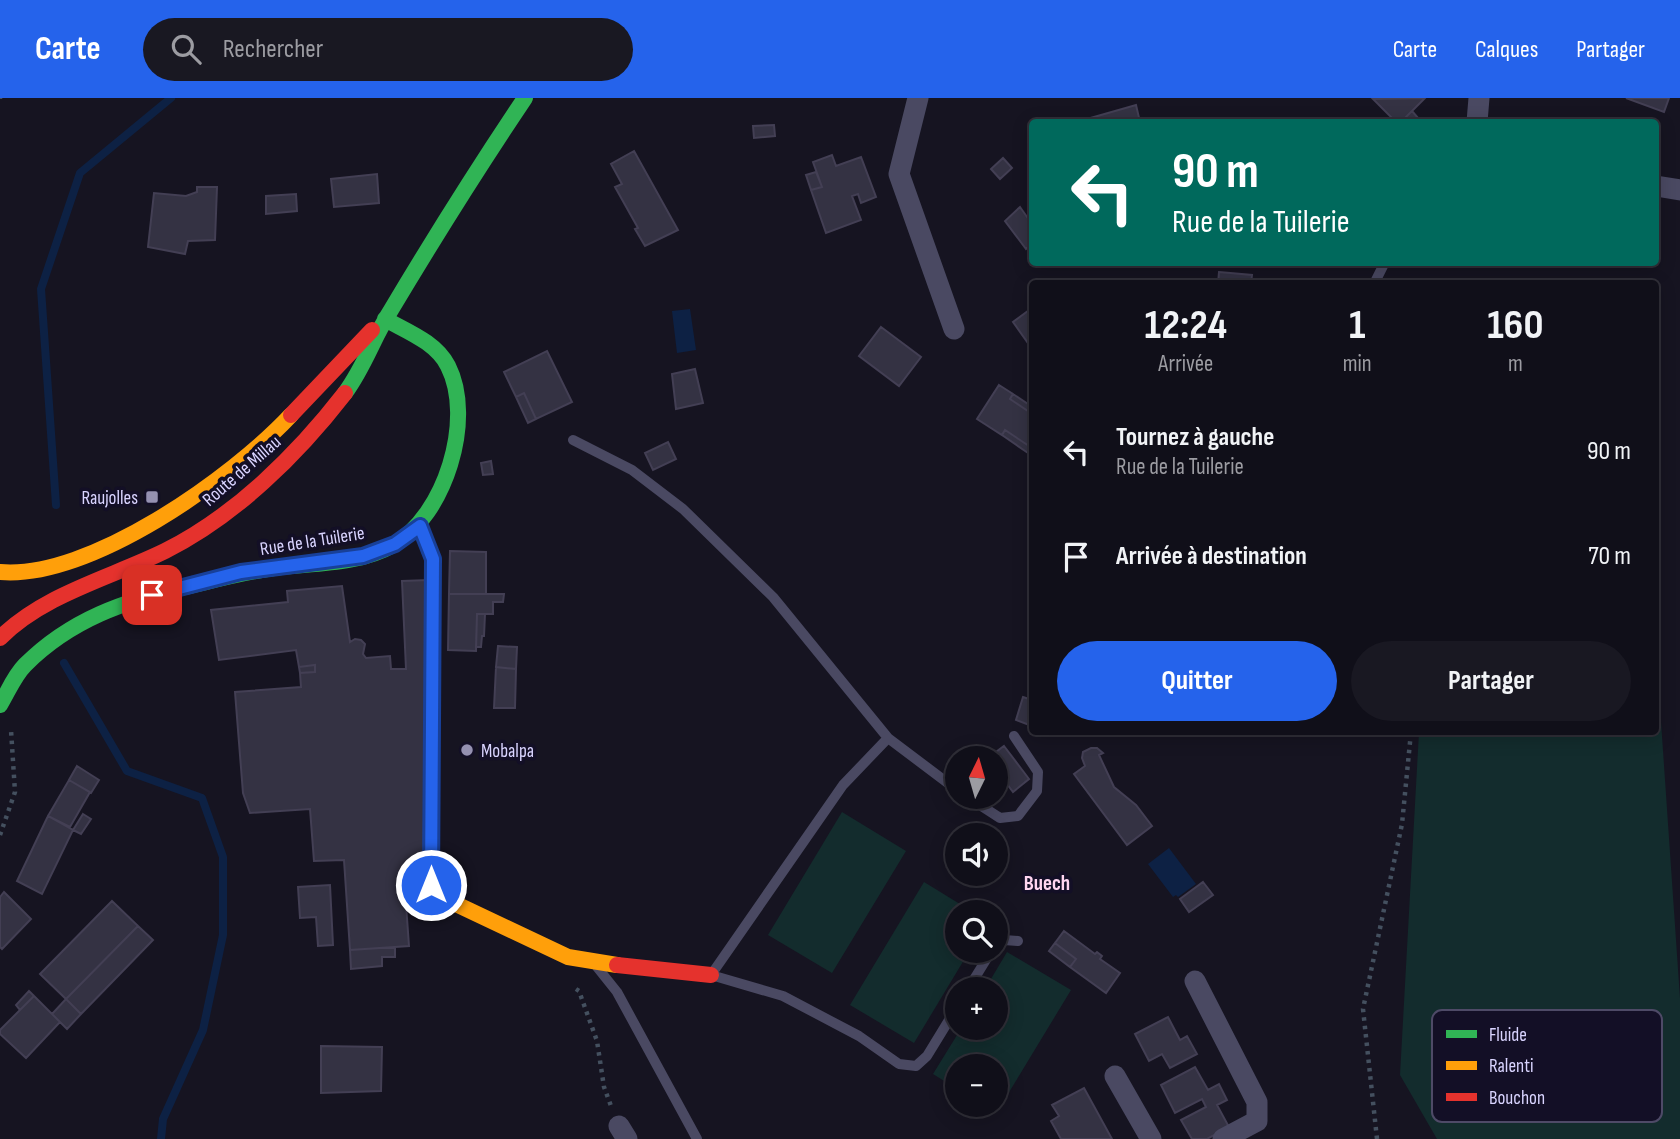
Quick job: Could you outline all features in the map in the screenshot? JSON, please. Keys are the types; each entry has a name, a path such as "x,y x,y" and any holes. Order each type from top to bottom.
{"street":[{"name":"Route de Millau","path":"0,638 13,625 46,604 166,550 225,515 315,432 360,373 385,319 476,170 525,98"},
{"path":"918,98 899,174 954,329"},
{"path":"1477,119 1479,98"},
{"path":"1659,186 1680,190"},
{"name":"Route de Millau","path":"0,572 29,572 83,556 208,489 266,441 318,388 343,357 385,319"},
{"name":"Rue de la Tuilerie","path":"0,705 23,667 61,635 130,601 241,572 363,556 395,544 420,526 442,488 452,459 457,418 457,385 447,364 432,347 385,319"},
{"path":"420,526 433,559 431,885 439,896 568,957 711,975"},
{"path":"1195,981 1258,1102 1257,1121 1223,1139"},
{"path":"1115,1076 1151,1139"}],"lane":[{"path":"573,440 632,470 683,509 774,597 888,738 945,781"},
{"path":"986,809 1000,818 1018,816 1037,791 1038,772 1014,736"},
{"path":"888,738 843,785 711,975 783,996 859,1036 899,1064 916,1066 927,1056 945,1027"},
{"path":"1008,940 1018,940"},
{"path":"593,962 617,992 697,1139"}],"path":[{"path":"1377,1139 1363,1009 1402,824 1411,735"},
{"path":"570,984 579,991 597,1041 604,1087 623,1132"}],"green space":[{"path":"1659,693 1680,998 1680,1139 1437,1139 1400,1075 1419,735 1659,735"},
{"path":"842,812 906,851 832,973 768,935"},
{"path":"924,882 953,900 945,900 945,963 962,963 954,977 945,977 945,992 914,1043 850,1005"},
{"path":"1008,953 1071,990 1008,1094 1008,1054 945,1054 954,1040 1008,1040 1008,977 992,977 1000,963 1008,963"},
{"path":"945,1055 945,1082 933,1074"}],"water":[{"path":"690,309 696,350 677,353 672,311"},
{"path":"1169,848 1196,884 1178,897 1173,897 1148,864"}],"building":[{"path":"1425,98 1406,117 1408,119 1391,119 1373,99"},
{"path":"1626,98 1669,98 1664,112"},
{"path":"1136,105 1139,119 1087,119"},
{"path":"1412,111 1419,119 1408,119 1406,117"},
{"path":"774,125 775,136 754,138 753,126"},
{"path":"634,151 678,230 645,246 615,187 622,184 611,164"},
{"path":"832,155 836,166 861,157 876,197 861,203 858,194 852,196 861,220 826,233 811,190 822,187 813,162"},
{"path":"1003,158 1012,168 1000,179 991,169"},
{"path":"816,172 822,187 811,190 806,175"},
{"path":"377,174 379,203 334,207 331,179"},
{"path":"197,187 217,187 215,240 188,241 185,254 148,247 154,193 186,196 197,192"},
{"path":"296,194 297,211 266,214 266,196"},
{"path":"1020,207 1029,220 1029,246 1026,249 1005,221"},
{"path":"1219,272 1252,275 1251,280 1218,280"},
{"path":"1029,310 1029,345 1013,322"},
{"path":"881,327 921,357 899,386 859,356"},
{"path":"547,351 572,402 536,419 524,393 516,397 504,372"},
{"path":"695,369 703,403 676,409 672,374"},
{"path":"999,385 1013,394 1010,399 1029,410 1029,446 1005,430 1002,435 977,419"},
{"path":"524,393 536,419 528,423 516,397"},
{"path":"1013,394 1029,405 1028,411 1010,399"},
{"path":"1005,430 1029,446 1029,452 1028,453 1002,435"},
{"path":"668,442 676,459 653,470 645,453"},
{"path":"491,461 493,474 483,475 481,463"},
{"path":"450,551 486,552 486,594 449,594"},
{"path":"429,580 423,860 413,861 413,875 404,876 409,946 350,950 344,860 314,861 310,809 250,813 243,793 235,692 301,687 300,673 315,672 315,665 299,667 296,650 219,660 211,610 288,602 287,591 342,586 350,642 355,639 365,644 363,654 366,658 390,656 391,669 406,669 402,581"},
{"path":"449,594 504,594 503,602 493,602 493,614 477,614 476,651 448,650"},
{"path":"477,614 485,614 481,647 476,647"},
{"path":"498,646 517,647 516,669 496,667"},
{"path":"315,665 315,672 300,673 299,667"},
{"path":"496,667 516,669 515,708 494,708"},
{"path":"1023,697 1029,699 1029,725 1016,720"},
{"path":"1097,748 1103,753 1099,755 1114,787 1136,805 1152,826 1127,845 1074,774 1085,766 1083,752"},
{"path":"1008,751 1029,779 1013,792 1008,785"},
{"path":"77,766 99,780 91,793 69,780"},
{"path":"69,780 90,792 70,827 48,816"},
{"path":"83,814 91,819 81,834 73,830"},
{"path":"48,816 73,830 42,894 17,881"},
{"path":"1203,882 1213,895 1189,912 1180,899"},
{"path":"330,885 333,945 318,946 316,917 300,918 298,887"},
{"path":"4,892 31,919 2,949 0,897"},
{"path":"112,901 138,926 66,999 40,974"},
{"path":"138,926 153,940 81,1014 66,999"},
{"path":"1064,931 1095,954 1097,952 1102,956 1100,959 1120,973 1106,993 1070,967 1076,959 1055,943"},
{"path":"1055,943 1076,959 1070,967 1049,951"},
{"path":"395,947 395,957 382,957 382,966 351,969 350,950"},
{"path":"29,991 34,996 20,1010 16,1005"},
{"path":"34,996 60,1022 26,1058 0,1034 0,1030"},
{"path":"66,999 81,1014 67,1029 52,1014"},
{"path":"1168,1017 1180,1040 1187,1036 1197,1054 1170,1068 1162,1054 1149,1061 1135,1034"},
{"path":"321,1046 382,1047 381,1091 321,1093"},
{"path":"1195,1067 1208,1090 1219,1084 1227,1100 1217,1105 1229,1127 1207,1139 1192,1139 1181,1120 1206,1107 1202,1099 1175,1113 1161,1085"},
{"path":"1084,1088 1112,1139 1061,1139 1051,1121 1059,1116 1052,1105"}],"waterway":[{"path":"56,505 41,289 80,173 171,98"},
{"path":"64,663 127,771 202,798 223,857 223,935 203,1030 163,1119 161,1139"}],"traffic: fast":[{"path":"345,393 423,256 525,98"},
{"path":"0,705 25,665 61,635 100,614 163,592 241,574 365,556 393,545 411,531 440,490 450,464 456,438 456,388 448,366 436,350 385,319"}],"traffic: slow":[{"path":"0,572 36,570 75,560 157,520 233,467 291,415"},
{"path":"420,526 433,559 431,885 439,896 568,957 617,965"}],"traffic: jam":[{"path":"291,415 372,330"},
{"path":"0,638 17,623 57,598 165,551 216,520 285,461 345,393"},
{"path":"617,965 711,975"}],"place":[{"name":"Raujolles","path":"152,497"},
{"name":"Mobalpa","path":"467,750"}],"district":[{"name":"Buech","path":"1047,883"}],"route":[{"path":"152,595 241,572 363,556 395,544 420,526 433,559 431,885"}]}
